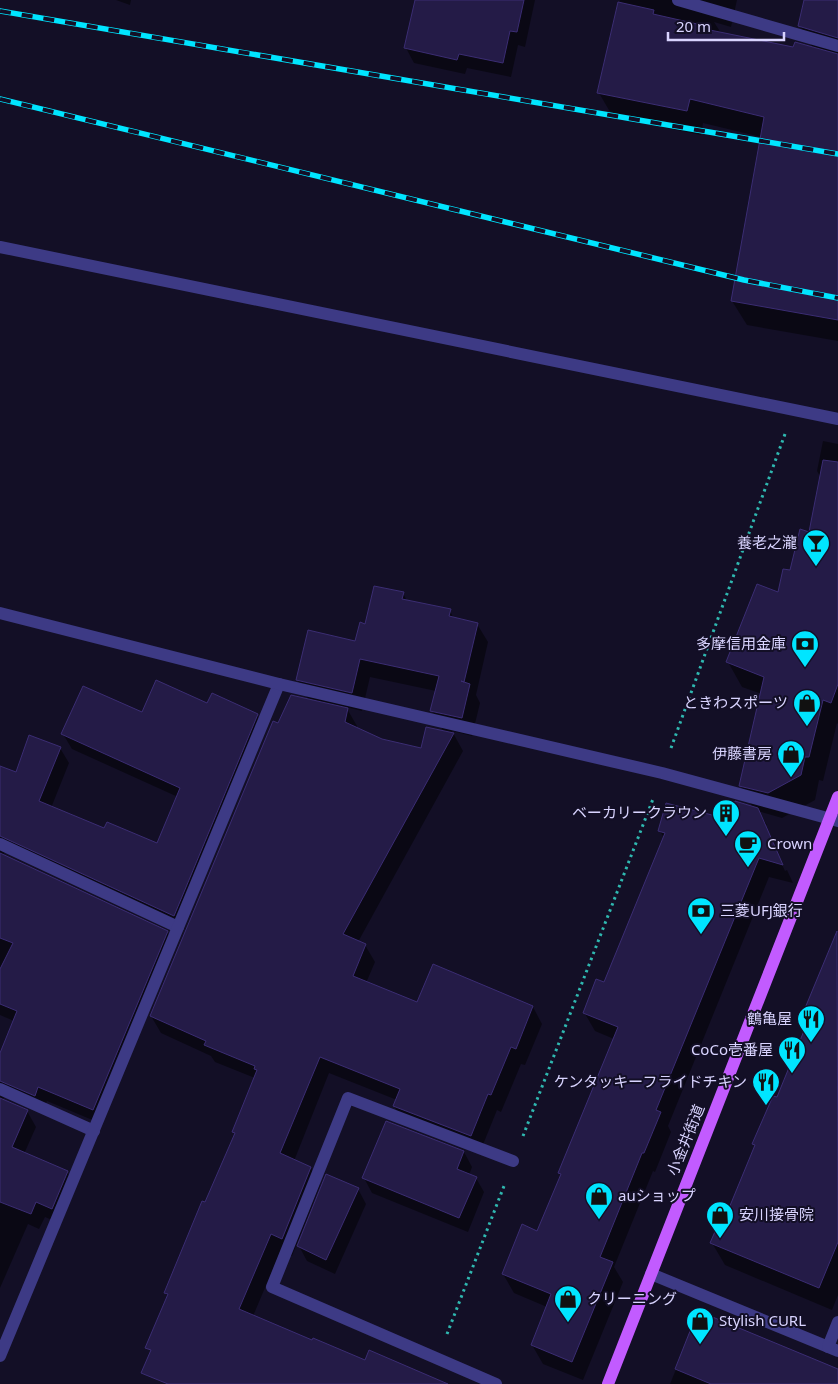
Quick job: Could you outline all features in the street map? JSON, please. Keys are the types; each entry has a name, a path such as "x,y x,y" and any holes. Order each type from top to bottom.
{"main road":[{"name":"小金井街道","path":"608,1384 834,820 838,797"}],"street":[{"path":"678,0 838,46"},
{"path":"0,247 838,419"},
{"path":"0,613 279,684 662,773 834,820"},
{"path":"0,1356 279,684"},
{"path":"0,844 178,927"},
{"path":"0,1089 94,1131"},
{"path":"496,1384 272,1287 348,1098 513,1161"},
{"path":"651,1274 833,1349 838,1322"}],"path":[{"path":"438,1359 662,773 794,410"}],"building":[{"path":"415,0 524,0 517,32 510,31 503,63 459,54 457,60 404,48"},
{"path":"804,0 838,0 838,38 798,26"},
{"path":"618,2 654,10 653,14 706,26 705,29 793,47 795,42 838,54 838,320 731,301 764,117 690,99 687,111 597,93"},
{"path":"823,460 838,462 838,684 831,703 823,700 809,757 805,757 801,775 768,793 739,786 764,677 726,662 757,584 778,592 783,569 790,570 800,529 809,532"},
{"path":"374,586 404,592 402,599 451,609 449,616 478,623 464,682 470,684 462,718 430,711 439,676 360,659 352,693 296,680 308,630 355,641 360,622 365,624"},
{"path":"156,680 207,703 212,693 258,714 174,916 0,836 0,766 16,772 29,735 61,747 39,801 104,828 107,822 157,843 180,788 61,734 83,686 142,712"},
{"path":"291,695 348,708 345,722 382,739 421,748 426,727 454,733 343,934 366,944 353,976 417,1002 433,964 533,1006 516,1049 511,1047 491,1095 488,1094 471,1136 393,1106 400,1089 320,1057 280,1153 311,1167 282,1239 271,1234 239,1309 365,1360 369,1350 448,1384 168,1384 141,1373 151,1350 145,1348 168,1294 164,1293 202,1201 205,1202 235,1133 232,1132 257,1070 254,1069 255,1066 204,1045 206,1041 150,1016 273,721 278,723"},
{"path":"735,801 758,808 783,865 759,858 656,1110 661,1112 644,1153 642,1153 600,1257 613,1262 572,1362 531,1345 551,1294 502,1274 522,1224 537,1231 561,1174 558,1173 618,1027 583,1013 596,979 604,982 665,833 658,831 666,803 731,820"},
{"path":"0,853 168,931 93,1110 38,1087 35,1096 0,1081 0,1053 17,1011 0,1004 0,969 13,943 0,938"},
{"path":"837,931 838,1242 819,1288 710,1243 724,1211 727,1213 755,1145 752,1144 773,1096 777,1097 810,1016 803,1013"},
{"path":"0,1098 28,1110 12,1147 68,1171 52,1209 36,1202 31,1214 0,1202"},
{"path":"386,1121 464,1151 457,1169 477,1177 459,1218 362,1178"},
{"path":"326,1174 359,1188 326,1260 297,1246"},
{"path":"698,1311 838,1369 838,1384 711,1384 675,1369"}],"railway":[{"path":"0,11 838,154"},
{"path":"0,99 744,280 838,298"}],"place":[{"name":"養老之瀧","path":"816,567"},
{"name":"多摩信用金庫","path":"805,668"},
{"name":"ときわスポーツ","path":"807,727"},
{"name":"伊藤書房","path":"791,778"},
{"name":"ベーカリークラウン","path":"726,837"},
{"name":"Crown","path":"748,868"},
{"name":"三菱UFJ銀行","path":"701,935"},
{"name":"鶴亀屋","path":"811,1043"},
{"name":"CoCo壱番屋","path":"792,1074"},
{"name":"ケンタッキーフライドチキン","path":"766,1106"},
{"name":"auショップ","path":"599,1220"},
{"name":"安川接骨院","path":"720,1239"},
{"name":"クリーニング","path":"568,1323"},
{"name":"Stylish CURL","path":"700,1345"}]}
